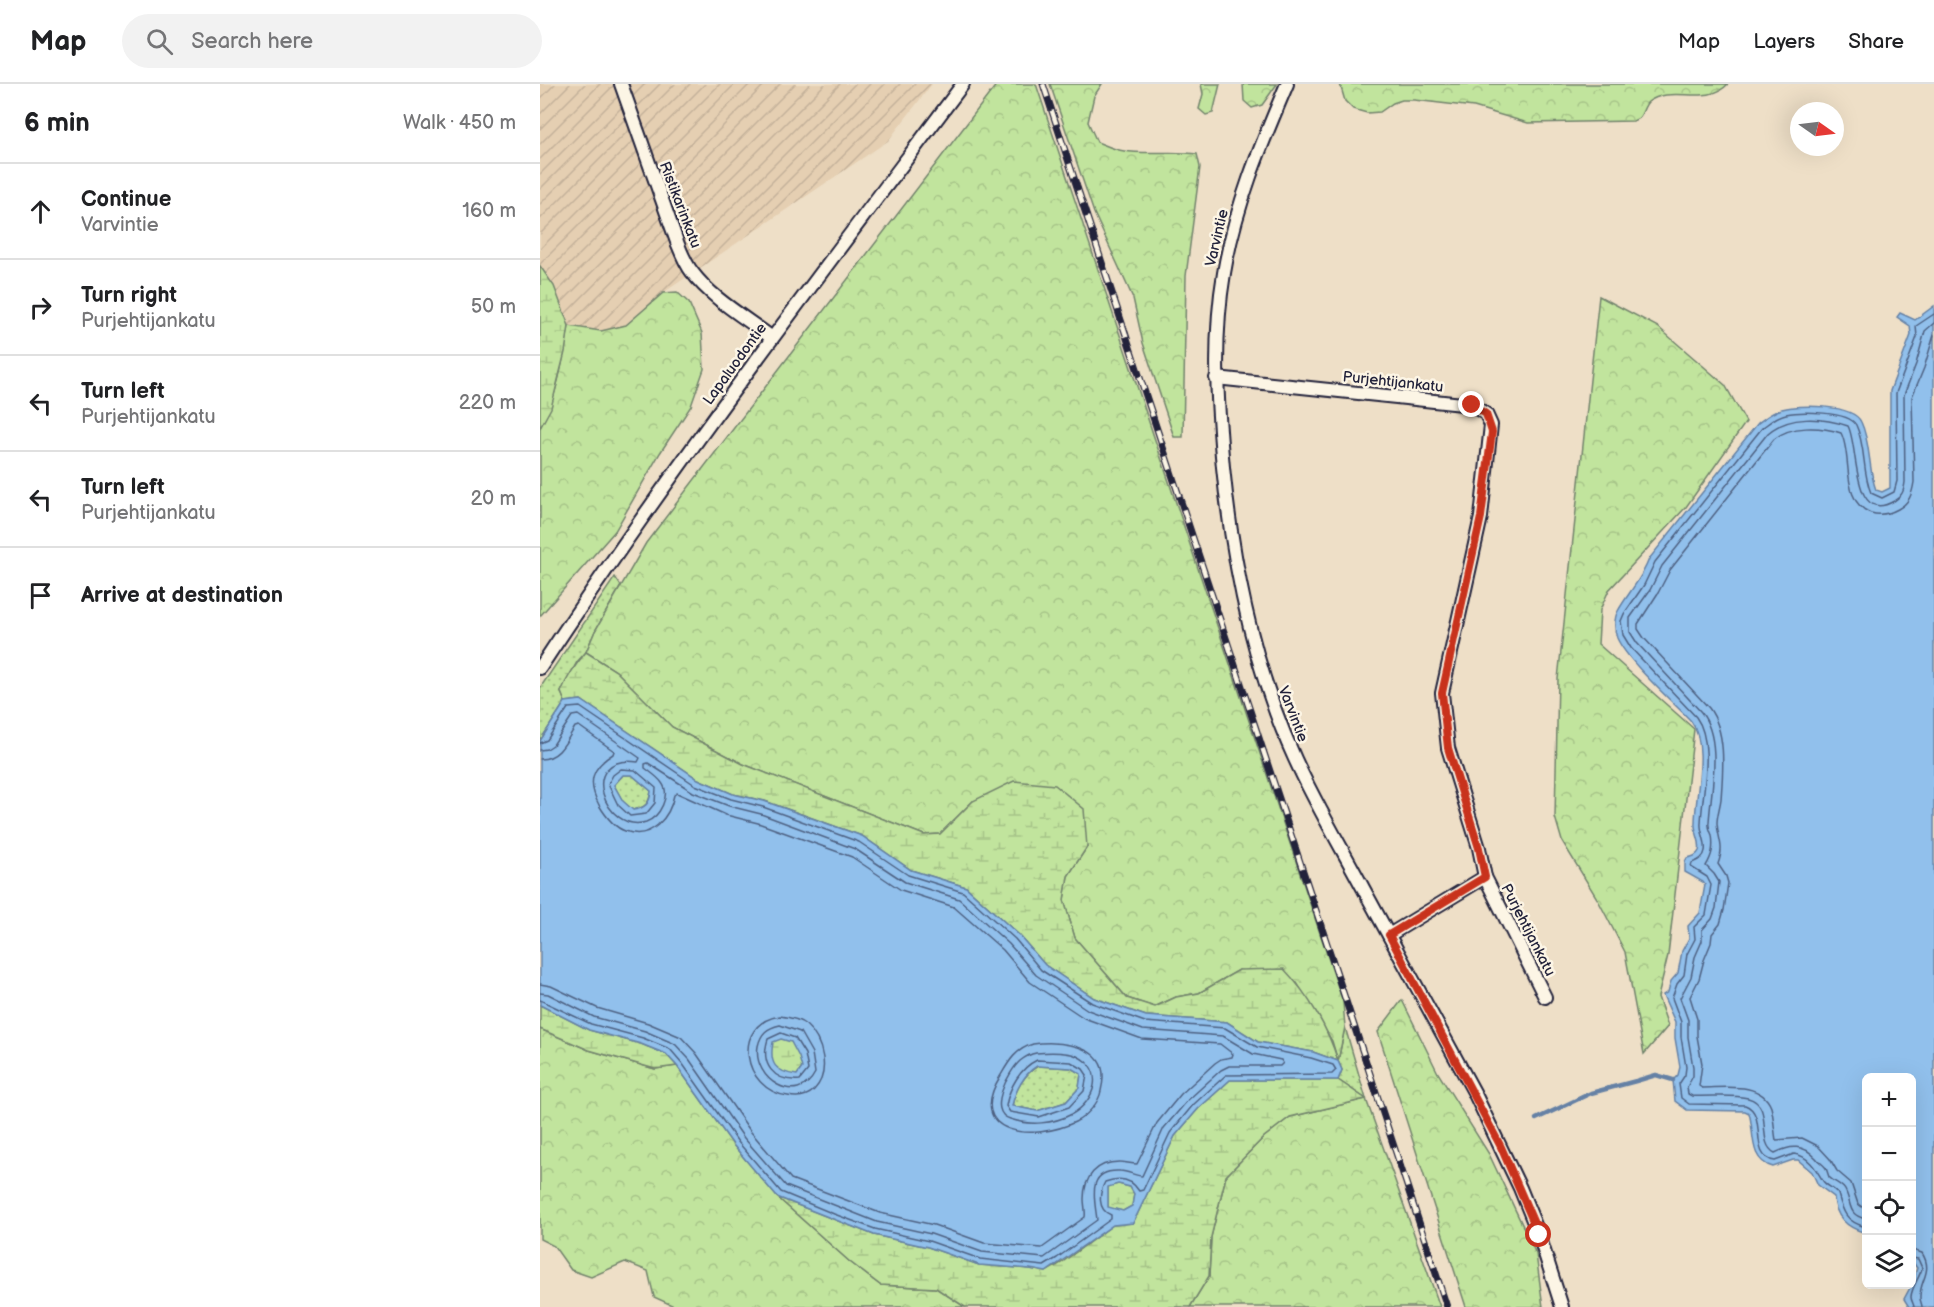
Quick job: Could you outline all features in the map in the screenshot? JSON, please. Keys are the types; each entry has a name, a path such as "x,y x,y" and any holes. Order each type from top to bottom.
{"street":[{"name":"Ristikarinkatu","path":"621,84 677,242 692,272 712,292 772,338"},
{"name":"Lapaluodontie","path":"540,668 670,479 772,338 963,84"},
{"name":"Varvintie","path":"1287,84 1267,131 1235,224 1224,271 1218,313 1216,378 1219,424 1232,536 1245,606 1264,680 1295,760 1501,1147 1539,1235 1562,1307"},
{"name":"Purjehtijankatu","path":"1216,378 1472,405 1480,409 1489,419 1492,432 1485,495 1442,693 1448,748 1479,848 1485,877 1545,997"},
{"name":"Purjehtijankatu","path":"1389,935 1485,877"}],"shaded area":[{"path":"540,84 932,84 888,141 663,293 626,325 601,331 569,326 554,286 540,266"}],"green space":[{"path":"997,84 1036,84 1343,1002 1345,1027 1338,1061 1332,1041 1297,983 1239,970 1199,993 1176,997 1154,1007 1127,998 1075,938 1064,900 1068,876 1087,847 973,801 940,834 924,835 743,764 672,727 616,671 586,652 595,631 646,543"},
{"path":"1050,84 1102,84 1094,96 1088,122 1097,142 1117,150 1133,152 1197,154 1200,167 1186,276 1183,437 1174,437 1143,343 1133,298 1094,213"},
{"path":"1201,84 1220,84 1213,113 1206,115 1199,109 1203,94"},
{"path":"1243,84 1277,84 1262,105 1252,108 1244,101"},
{"path":"1340,84 1728,84 1710,94 1657,97 1645,105 1639,118 1633,121 1528,123 1474,107 1414,100 1402,100 1380,112 1367,113 1353,109 1345,101"},
{"path":"540,266 554,286 569,326 551,408 540,428"},
{"path":"677,292 689,303 702,333 704,369 691,406 660,453 615,531 540,616 540,428 555,391 569,326 601,331 626,325 663,293"},
{"path":"1599,296 1658,327 1725,385 1746,422 1686,507 1609,590 1600,610 1598,644 1694,729 1668,955 1658,997 1668,1026 1644,1054 1625,952 1598,900 1562,841 1555,817 1558,679"},
{"path":"615,577 621,586 595,631 586,652 577,662 561,692 565,702 540,741 540,688"},
{"path":"586,652 616,671 672,727 743,764 924,835 940,834 973,801 1014,781 1055,785 1084,809 1087,847 1068,876 1064,900 1075,938 1127,998 1155,1007 1176,997 1199,993 1239,970 1284,969 1316,1012 1329,1036 1338,1061 1313,1052 1258,1042 1227,1022 1146,1016 1094,998 1045,965 1019,935 966,887 911,870 862,836 765,801 733,794 698,779 581,700 565,702 561,692 572,671"},
{"path":"623,775 632,775 651,791 648,802 643,807 633,810 623,802 614,785"},
{"path":"1402,1000 1438,1073 1489,1154 1536,1254 1543,1307 1466,1307 1378,1032"},
{"path":"540,1005 589,1030 641,1044 666,1054 677,1066 655,1069 589,1050 540,1029"},
{"path":"1345,1027 1366,1099 1338,1080 1342,1070 1338,1061"},
{"path":"540,1029 589,1050 655,1069 677,1066 734,1146 777,1197 850,1262 880,1285 936,1288 965,1307 676,1307 654,1297 648,1271 625,1262 591,1277 571,1270 554,1246 540,1239"},
{"path":"757,1029 800,1043 802,1068 797,1075 774,1074"},
{"path":"1038,1066 1071,1068 1081,1074 1079,1088 1066,1102 1037,1111 1012,1106 1021,1083 1028,1073"},
{"path":"1230,1080 1338,1080 1366,1099 1290,1117 1264,1137 1226,1176 1211,1237 1209,1276 1190,1307 965,1307 936,1288 880,1285 850,1262 777,1197 874,1235 928,1247 979,1265 1046,1272 1113,1225 1133,1223 1175,1136 1198,1109"},
{"path":"1366,1099 1440,1307 1190,1307 1209,1276 1211,1237 1226,1176 1264,1137 1290,1117"},
{"path":"1119,1184 1130,1187 1134,1194 1132,1206 1123,1211 1108,1208 1108,1186"}],"water":[{"path":"1934,306 1934,1307 1909,1307 1904,1299 1909,1289 1916,1289 1916,1073 1862,1073 1862,1231 1843,1221 1834,1197 1818,1185 1812,1172 1798,1160 1773,1167 1760,1158 1754,1144 1749,1113 1745,1111 1687,1110 1675,1101 1673,1080 1678,1075 1680,1067 1675,1022 1663,995 1668,992 1671,981 1678,973 1682,951 1689,938 1688,926 1700,913 1705,885 1685,872 1687,858 1697,854 1700,848 1695,826 1700,771 1699,743 1691,721 1630,658 1615,631 1618,611 1643,573 1649,559 1758,423 1769,415 1790,407 1812,406 1837,409 1856,416 1864,430 1876,490 1882,492 1890,488 1890,391 1911,335 1910,326 1897,317 1900,313 1915,320"},
{"path":"581,700 698,779 733,794 764,801 862,836 911,870 966,887 1019,935 1045,965 1094,998 1146,1016 1227,1022 1258,1042 1313,1052 1338,1061 1342,1070 1338,1080 1230,1080 1198,1109 1175,1136 1133,1223 1113,1225 1046,1272 979,1265 928,1247 874,1235 777,1197 734,1146 666,1054 641,1044 589,1030 540,1005 540,741 565,702","holes":["623,775 632,775 651,791 648,802 644,807 633,810 623,801 614,785","781,1039 791,1042 802,1068 797,1075 783,1072 775,1066 772,1056 773,1042","1037,1066 1071,1068 1081,1074 1079,1088 1066,1102 1037,1111 1012,1106 1015,1095 1028,1074","1118,1184 1130,1187 1134,1194 1132,1206 1123,1211 1108,1207 1108,1187"]}],"waterway":[{"path":"1536,1119 1591,1093 1656,1075 1673,1080"}],"railway":[{"path":"1043,84 1447,1307"}],"route":[{"path":"1472,405 1486,414 1492,432 1481,517 1443,682 1442,703 1448,748 1479,848 1485,877 1389,935 1474,1092 1520,1188 1539,1235"}]}
